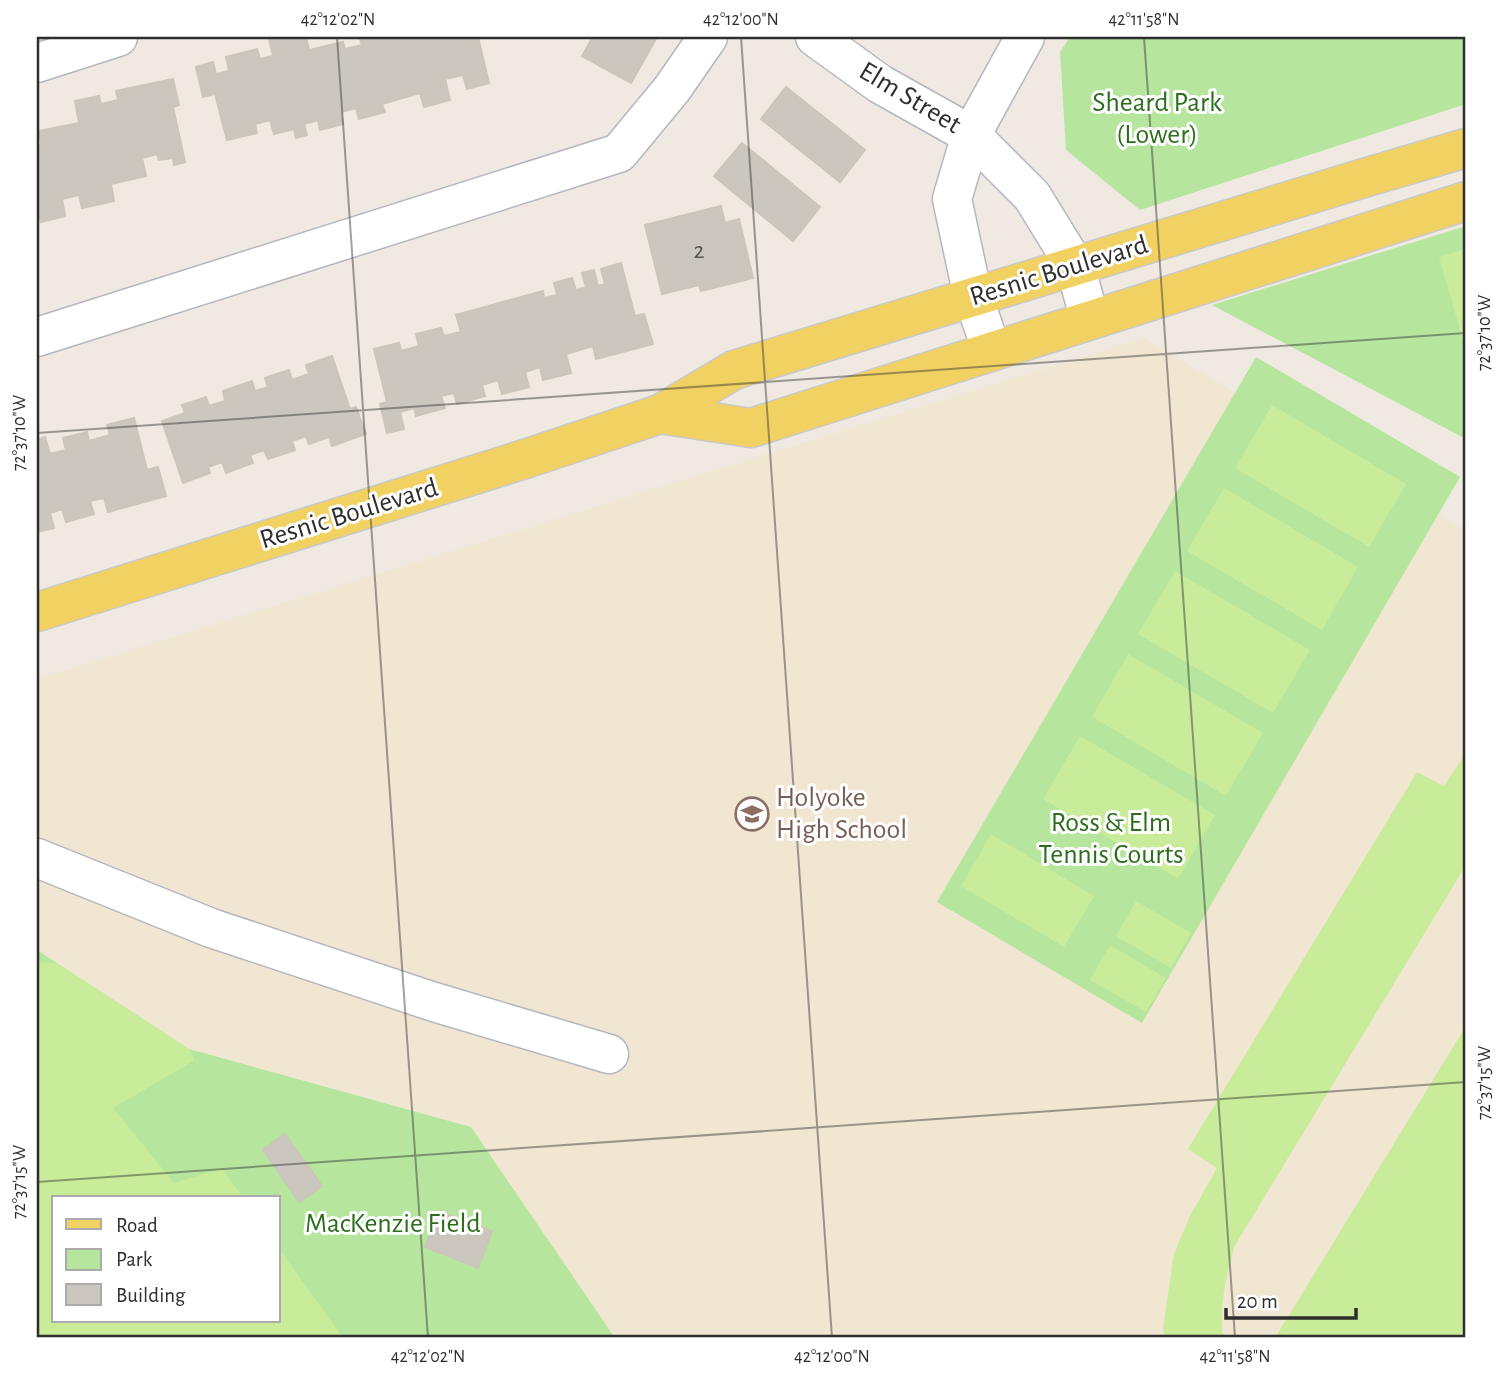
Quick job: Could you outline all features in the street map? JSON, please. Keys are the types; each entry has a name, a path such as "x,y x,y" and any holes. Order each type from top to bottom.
{"main road":[{"name":"Resnic Boulevard","path":"37,612 660,414 733,370 1466,148"},
{"name":"Resnic Boulevard","path":"660,414 751,428 1466,201"}],"street":[{"path":"37,63 118,37"},
{"path":"37,337 619,153 672,89 708,37"},
{"name":"Elm Street","path":"815,37 880,84 971,135 1032,196 1075,266 1090,320"},
{"path":"992,351 973,297 952,199 971,135 1025,37"},
{"path":"37,858 211,928 434,1002 609,1054"}],"shaded area":[{"name":"Holyoke High School","path":"1144,338 1466,531 1466,1338 615,1338 471,1127 189,1049 37,950 37,679"}],"green space":[{"name":"Sheard Park (Lower)","path":"1070,37 1466,37 1466,104 1140,210 1066,150 1060,52"},
{"path":"1466,226 1466,439 1212,305"},
{"path":"1466,249 1466,351 1439,257"},
{"name":"Ross & Elm Tennis Courts","path":"1256,357 1460,477 1142,1023 937,902"},
{"path":"1272,405 1406,484 1369,547 1235,468"},
{"path":"1224,488 1358,567 1322,630 1187,551"},
{"path":"1175,571 1310,650 1273,713 1138,634"},
{"path":"1128,654 1263,733 1226,796 1092,717"},
{"path":"1080,736 1215,815 1178,879 1043,799"},
{"path":"1466,753 1466,865 1234,1247 1223,1303 1223,1338 1165,1338 1163,1328 1174,1254 1190,1216 1217,1168 1188,1149 1417,772 1444,786"},
{"path":"991,834 1094,896 1064,947 961,886"},
{"path":"1136,901 1191,933 1171,968 1116,936"},
{"path":"1110,945 1166,978 1146,1012 1090,980"},
{"name":"MacKenzie Field","path":"37,950 189,1049 471,1127 615,1338 37,1338"},
{"path":"37,962 56,963 189,1049 195,1060 113,1108 174,1183 222,1169 242,1196 52,1196 52,1322 280,1322 280,1250 343,1338 37,1338"},
{"path":"1466,1026 1466,1338 1275,1338"}],"building":[{"path":"306,37 309,50 343,42 345,49 362,45 359,37 478,37 489,83 467,89 463,75 445,79 450,100 424,107 420,93 382,104 385,112 359,119 356,108 341,112 343,124 320,130 318,120 304,124 307,135 296,138 294,129 274,134 270,120 255,124 257,133 227,140 215,94 203,97 196,67 213,62 216,74 229,71 226,57 257,49 260,59 273,56 269,39"},
{"path":"593,37 657,37 631,83 582,56"},
{"path":"173,79 179,105 173,107 185,162 174,165 173,158 159,160 157,154 142,158 146,176 111,184 114,201 82,208 79,195 62,199 65,216 41,222 37,209 37,146 41,145 39,131 79,123 75,101 99,96 101,104 118,100 116,91"},
{"path":"786,87 865,150 840,182 761,119"},
{"path":"742,143 820,207 793,241 714,176"},
{"path":"721,206 725,223 739,219 753,278 701,291 699,285 662,294 645,225"},
{"path":"621,263 635,316 644,314 653,344 596,359 593,346 566,354 571,373 543,380 540,367 525,372 529,387 502,394 498,380 482,385 485,396 457,404 454,393 441,396 445,408 416,416 414,408 400,412 404,429 387,433 380,404 387,402 374,349 399,343 401,351 419,346 416,334 441,328 444,336 461,332 456,315 543,291 544,298 557,295 554,283 572,278 576,290 586,287 582,273 594,270 598,286 605,284 601,269"},
{"path":"332,356 350,409 356,407 366,434 332,446 329,437 309,444 306,436 292,441 295,450 268,459 264,450 250,455 253,463 226,473 222,462 208,467 210,473 183,483 162,421 185,413 182,405 206,397 209,406 225,401 223,391 252,381 255,391 268,387 265,378 289,370 292,380 309,374 306,365"},
{"path":"134,418 147,470 158,467 166,496 108,512 104,498 90,501 94,514 66,522 62,509 50,513 54,528 37,532 37,440 45,437 50,454 66,450 63,438 87,432 89,441 110,435 107,425"},
{"path":"285,1134 322,1186 299,1202 263,1150"},
{"path":"439,1211 492,1231 478,1268 425,1247"}],"place":[{"name":"Holyoke High School","path":"752,814"}]}
